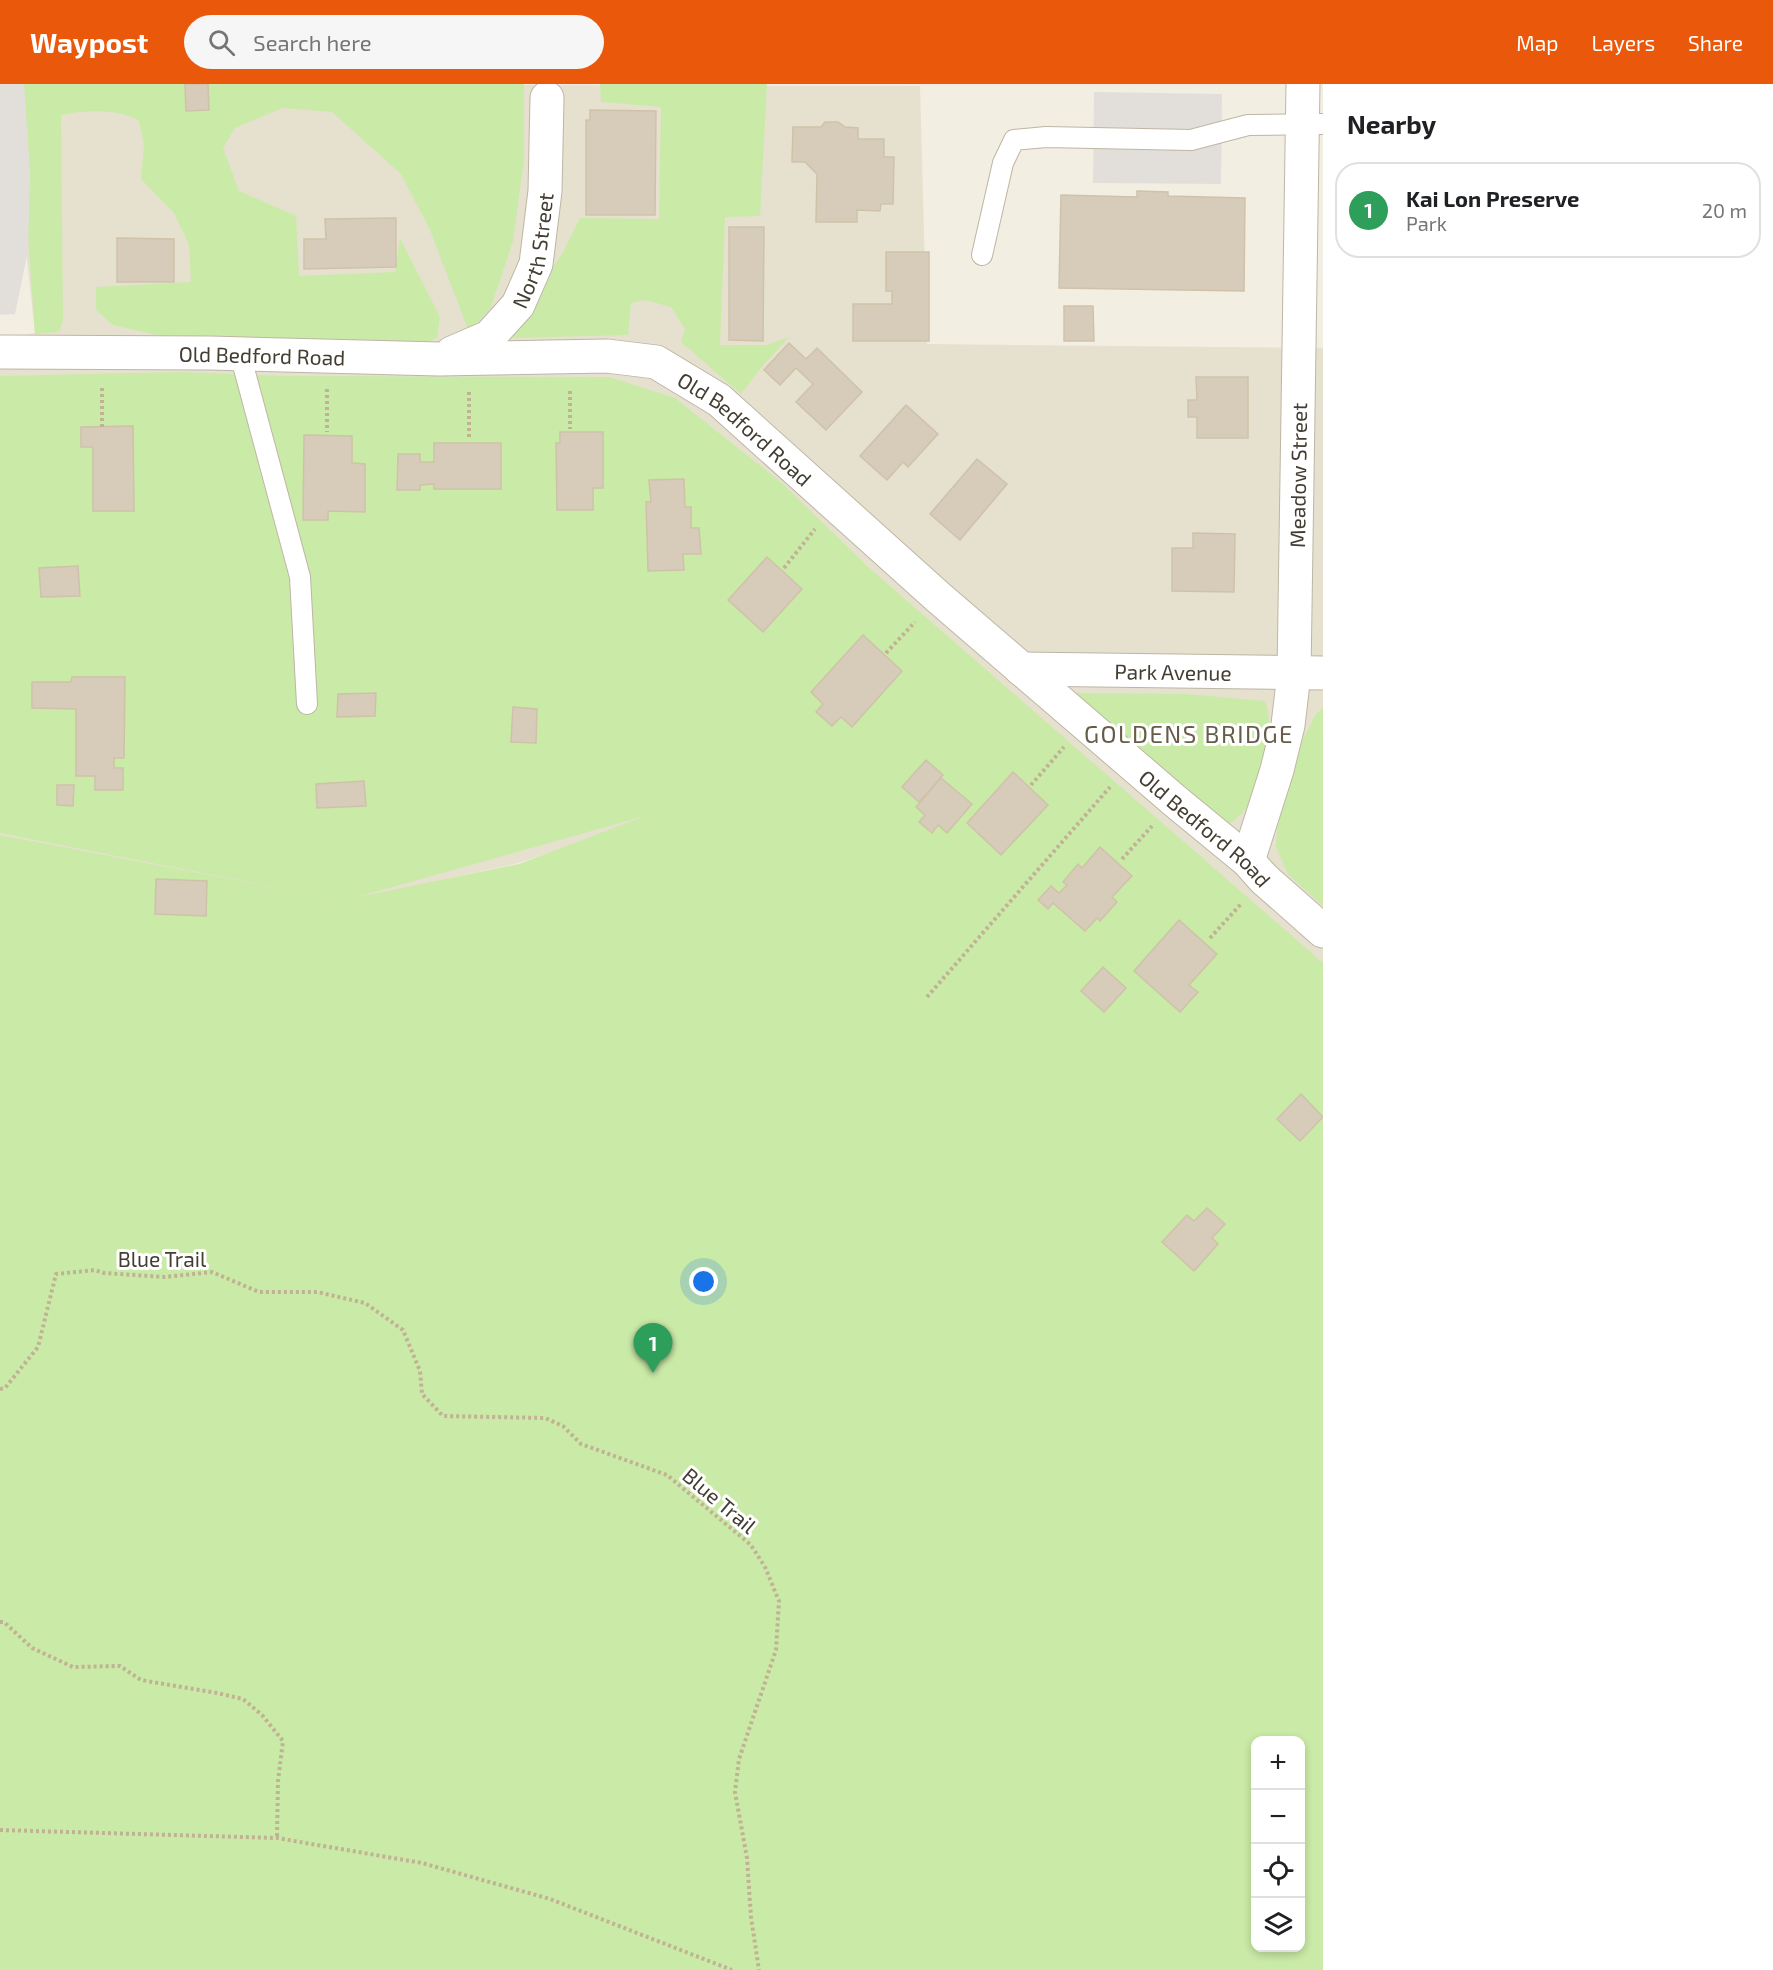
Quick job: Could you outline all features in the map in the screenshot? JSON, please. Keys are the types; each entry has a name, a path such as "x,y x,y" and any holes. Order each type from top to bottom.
{"street":[{"name":"Meadow Street","path":"1256,870 1288,725 1308,673 1313,123 1303,84"},
{"name":"North Street","path":"454,358 489,338 518,305 536,264 545,191 547,98"},
{"name":"Old Bedford Road","path":"0,351 454,358 607,356 656,362 719,400 938,597 1256,870 1323,931"},
{"name":"Park Avenue","path":"1021,669 1308,673"}],"lane":[{"path":"982,255 1003,163 1014,140 1046,137 1191,140 1248,125 1313,123"},
{"path":"240,354 300,577 307,704"}],"path":[{"path":"102,427 103,352"},
{"path":"327,355 327,432"},
{"path":"454,358 469,439"},
{"path":"784,568 834,505"},
{"path":"886,652 938,597"},
{"path":"1031,785 1085,724"},
{"path":"927,997 1131,764"},
{"path":"1122,859 1175,801"},
{"path":"1210,938 1256,870"},
{"name":"Blue Trail","path":"0,1389 5,1388 38,1347 56,1274 95,1270 104,1273 165,1277 212,1272 259,1292 317,1292 365,1303 403,1330 420,1371 422,1394 443,1416 545,1418 563,1426 581,1444 667,1474 751,1545 765,1567 779,1601 776,1650 739,1759 735,1792 747,1858 751,1917 759,1970"},
{"path":"0,1622 4,1622 32,1648 73,1667 120,1666 141,1680 217,1693 243,1700 262,1716 283,1741 278,1781 277,1838"},
{"path":"0,1830 277,1838 422,1863 550,1899 732,1970"}],"shaded area":[{"path":"0,84 24,84 30,171 28,251 15,314 0,315"},
{"path":"8,84 920,86 927,344 1323,348 1323,1285 661,816 515,864 342,902 0,838 0,340 35,333"},
{"path":"1094,92 1222,94 1221,184 1093,183"}],"green space":[{"path":"17,84 524,84 524,160 513,241 491,307 469,332 430,230 401,174 332,112 282,108 235,128 223,148 239,191 296,216 299,276 395,272 400,238 440,317 437,338 425,343 157,335 113,325 96,310 96,287 191,282 189,245 174,213 141,179 144,145 139,121 122,114 90,111 61,115 63,320 59,332 35,334"},
{"path":"600,84 767,84 760,216 725,217 720,345 767,345 789,337 741,394 681,342 685,329 671,307 645,300 631,303 628,335 513,338 516,322 563,252 580,218 659,219 661,107 601,102"},
{"path":"180,372 283,376 609,377 675,398 783,484 867,566 1323,963 1323,1970 0,1970 0,835 339,900 0,833 0,376","holes":["645,816 519,864 353,898"]},
{"path":"1071,693 1186,694 1265,701 1269,726 1265,757 1256,788 1244,811 1229,824 1204,809"},
{"path":"1323,708 1323,906 1288,874 1276,847 1279,807 1288,768 1316,714"}],"building":[{"path":"185,84 208,84 209,110 186,111"},
{"path":"590,110 656,111 655,215 586,215 586,120 590,120"},
{"path":"825,122 838,122 845,127 858,128 858,139 884,139 884,157 894,157 893,204 881,204 880,211 857,210 857,222 816,222 817,174 805,162 792,162 793,127 821,127"},
{"path":"1137,191 1168,192 1168,196 1245,198 1244,291 1059,288 1061,195 1137,197"},
{"path":"396,218 396,267 304,269 304,239 326,239 325,219"},
{"path":"729,227 764,227 763,341 729,340"},
{"path":"117,238 174,239 174,282 117,282"},
{"path":"886,252 929,252 929,341 853,341 853,304 892,304 892,291 886,291"},
{"path":"1064,306 1093,306 1094,341 1064,341"},
{"path":"789,343 806,359 817,348 862,392 826,430 796,402 813,384 796,368 780,385 764,370"},
{"path":"1196,377 1248,377 1248,438 1197,438 1197,417 1188,417 1188,400 1197,400"},
{"path":"906,405 938,434 908,467 903,462 887,480 860,456"},
{"path":"133,426 134,511 93,511 93,447 81,447 81,427"},
{"path":"560,432 603,432 603,488 593,488 593,510 557,510 556,443 560,443"},
{"path":"304,435 352,436 352,463 365,464 365,512 328,511 328,520 303,520"},
{"path":"434,443 501,443 501,489 434,489 434,484 420,485 420,490 397,490 398,454 420,454 420,462 434,462"},
{"path":"977,459 1007,484 960,540 930,514"},
{"path":"684,479 685,507 691,507 691,528 699,528 701,554 683,554 684,570 648,571 646,502 651,502 649,480"},
{"path":"1193,533 1235,534 1234,592 1172,591 1172,548 1193,548"},
{"path":"767,557 802,589 763,632 728,600"},
{"path":"78,566 80,596 41,597 39,568"},
{"path":"863,635 902,671 852,727 841,717 832,726 816,712 823,704 811,692"},
{"path":"72,677 125,677 124,758 114,758 114,768 123,768 123,790 95,790 95,776 76,776 76,709 32,708 32,682 71,682"},
{"path":"376,693 375,716 337,717 338,694"},
{"path":"513,707 537,709 536,743 511,742"},
{"path":"926,760 943,775 919,802 902,787"},
{"path":"1013,772 1048,805 1001,855 967,823"},
{"path":"941,778 972,804 947,833 938,825 932,833 919,822 925,815 916,807"},
{"path":"364,781 366,806 317,808 316,784"},
{"path":"57,785 74,785 73,806 57,805"},
{"path":"1100,847 1132,876 1112,897 1117,902 1100,921 1097,918 1085,931 1053,903 1048,909 1038,900 1051,886 1059,893 1067,885 1063,882 1078,864 1082,868"},
{"path":"156,879 207,881 206,916 155,914"},
{"path":"1179,920 1217,954 1189,985 1198,992 1180,1012 1134,971"},
{"path":"1103,967 1126,988 1104,1012 1081,991"},
{"path":"1301,1094 1323,1117 1300,1141 1277,1119"},
{"path":"1207,1208 1225,1224 1212,1238 1218,1244 1194,1271 1162,1242 1187,1215 1194,1221"}],"place":[{"name":"Kai Lon Preserve","path":"653,1373"}],"district":[{"name":"GOLDENS BRIDGE","path":"1189,733"}]}
